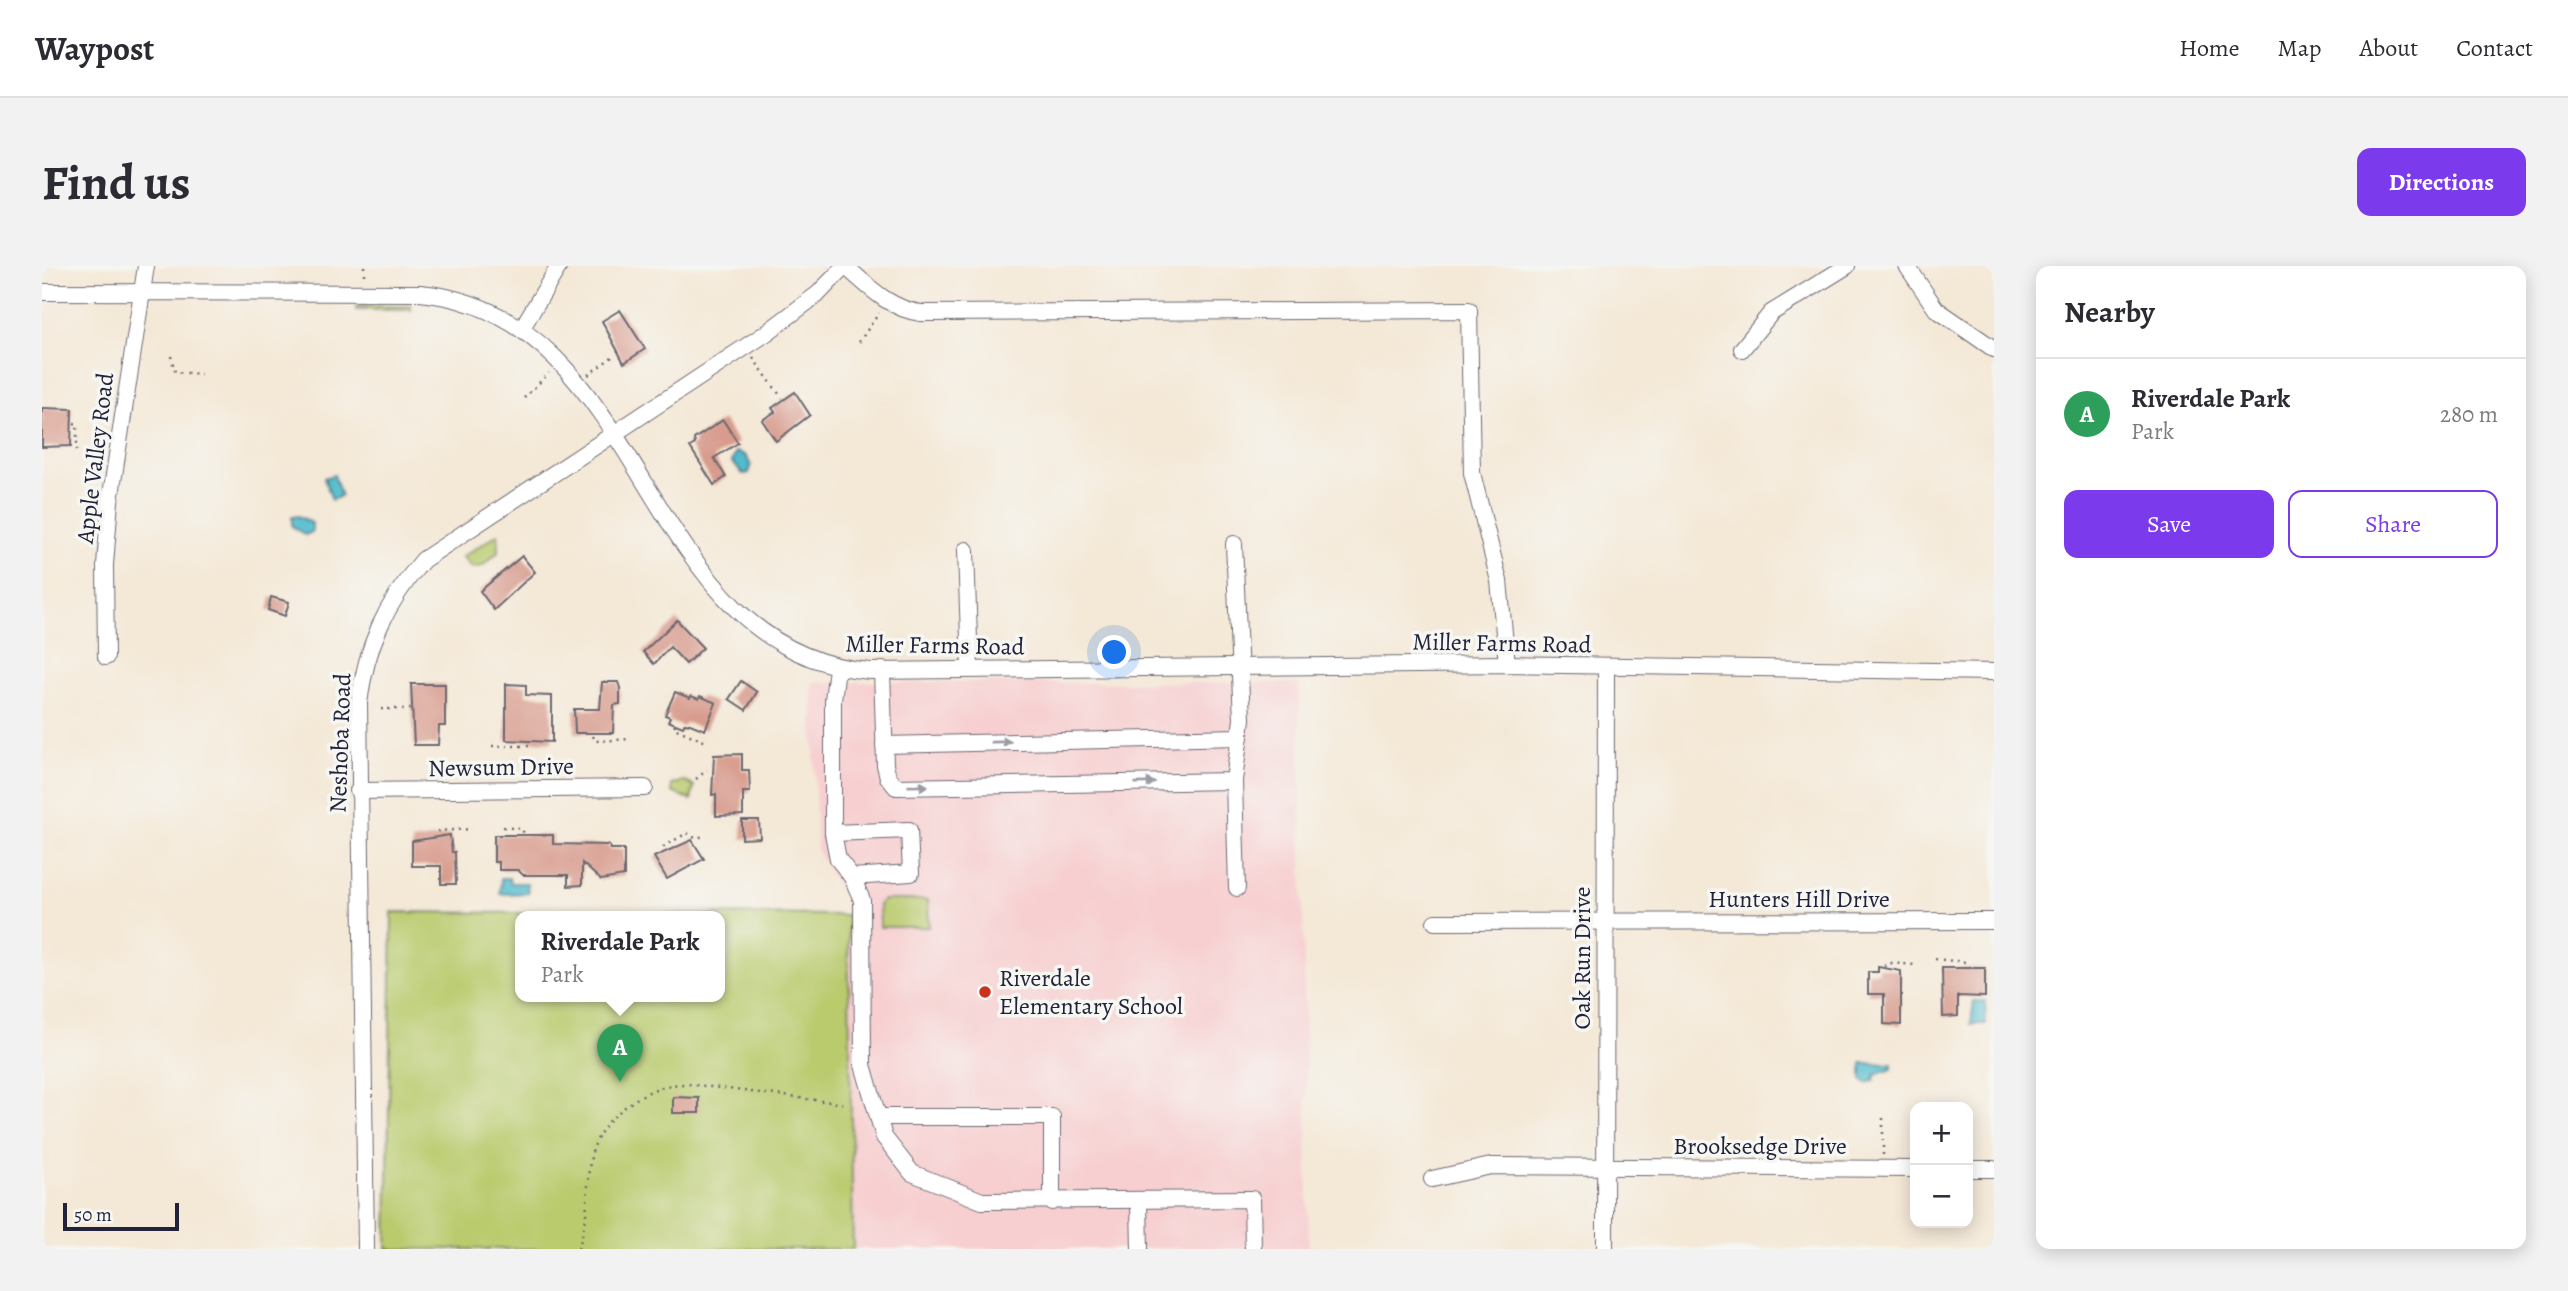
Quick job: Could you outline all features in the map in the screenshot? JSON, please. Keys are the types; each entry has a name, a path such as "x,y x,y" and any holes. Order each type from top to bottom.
{"street":[{"name":"Apple Valley Road","path":"106,657 105,565 110,501 146,266"},
{"path":"522,328 559,266"},
{"path":"845,266 899,309 921,313 1469,310 1472,473 1499,581 1507,664"},
{"name":"Neshoba Road","path":"366,1249 358,792 359,703 366,660 382,617 404,582 433,553 776,327 818,294 845,266"},
{"path":"1742,349 1771,313 1847,266"},
{"path":"1906,266 1936,309 1994,349"},
{"name":"Miller Farms Road","path":"42,292 429,294 472,303 522,328 547,347 578,382 687,550 730,606 766,635 837,668 882,670 1507,664 1605,668 1994,672"},
{"path":"1234,544 1242,719 1234,781 1237,888"},
{"path":"966,550 970,669"},
{"path":"837,668 833,700 833,833 838,859 852,877 862,900 863,1065 884,1137 912,1172 982,1201 1139,1203 1252,1199 1253,1249"},
{"name":"Oak Run Drive","path":"1605,668 1605,1249"},
{"path":"882,670 884,745 888,777 896,787 1234,781"},
{"path":"884,745 1240,737"},
{"name":"Newsum Drive","path":"358,792 645,788"},
{"path":"833,833 909,830 911,873 852,877"},
{"name":"Hunters Hill Drive","path":"1435,922 1994,921"},
{"path":"878,1117 1052,1117 1052,1202"},
{"name":"Brooksedge Drive","path":"1432,1179 1491,1166 1605,1169 1910,1169"},
{"path":"1973,1169 1994,1169"},
{"path":"1139,1203 1140,1249"}],"path":[{"path":"859,342 887,301"},
{"path":"578,382 616,354"},
{"path":"171,356 175,372 201,374"},
{"path":"753,358 782,398"},
{"path":"524,398 551,371"},
{"path":"74,423 77,424 77,455"},
{"path":"381,709 413,709"},
{"path":"675,724 674,728 706,742"},
{"path":"593,736 595,741 631,739"},
{"path":"492,746 529,746"},
{"path":"696,779 707,770"},
{"path":"503,827 522,829 524,834"},
{"path":"437,831 472,829"},
{"path":"663,847 687,834 695,838 705,836"},
{"path":"1935,959 1965,962"},
{"path":"1884,966 1892,963 1915,965"},
{"path":"578,1249 589,1212 587,1182 594,1141 606,1122 648,1091 670,1084 688,1084 847,1104"},
{"path":"1883,1116 1883,1158"}],"shaded area":[{"path":"812,682 1299,683 1309,1249 853,1249 849,905 817,852"}],"green space":[{"path":"356,306 411,306 411,310 356,310"},
{"path":"498,534 499,551 482,566 472,568 462,557"},
{"path":"683,781 694,786 691,800 672,792 672,785"},
{"path":"883,900 928,900 929,927 880,927 879,904"},
{"path":"392,912 515,913 515,1002 725,1002 725,914 848,915 853,1249 387,1249"}],"water":[{"path":"736,452 745,455 751,465 749,473 743,474 732,462"},
{"path":"334,475 341,496 332,500 324,478"},
{"path":"298,516 312,523 312,532 305,535 292,526 292,517"},
{"path":"501,878 509,878 511,883 527,883 528,893 500,894"},
{"path":"1974,1001 1985,1001 1986,1024 1971,1024"},
{"path":"1862,1063 1892,1064 1892,1069 1875,1075 1874,1081 1866,1083 1862,1080"}],"building":[{"path":"620,310 645,349 624,363 602,321"},
{"path":"795,392 810,415 776,441 762,420 775,412 772,408"},
{"path":"42,408 72,409 71,446 42,447"},
{"path":"723,420 738,443 714,458 726,477 714,485 690,447 695,444 694,439"},
{"path":"522,556 535,572 494,610 480,591"},
{"path":"271,597 289,602 285,616 268,610"},
{"path":"677,620 703,648 686,664 670,647 654,664 643,652"},
{"path":"741,681 757,692 746,710 729,699"},
{"path":"602,682 618,682 620,688 620,704 614,705 613,733 575,733 574,709 600,709"},
{"path":"411,684 445,684 445,726 439,726 438,745 414,745"},
{"path":"506,684 526,685 526,695 552,696 552,742 506,740"},
{"path":"675,692 690,698 699,699 700,696 716,703 705,730 685,723 683,727 668,721 670,717 665,715"},
{"path":"742,754 742,770 749,770 750,792 743,792 743,815 716,816 716,794 712,795 714,755"},
{"path":"742,820 759,820 760,838 742,839"},
{"path":"450,835 452,852 455,852 456,884 441,884 441,866 412,866 412,841"},
{"path":"494,835 553,835 553,844 609,845 610,849 624,849 624,876 601,880 582,863 582,885 568,886 568,875 523,875 518,870 499,870 499,862 494,862"},
{"path":"692,840 704,859 667,879 654,857"},
{"path":"1878,967 1901,971 1901,1025 1884,1024 1884,994 1868,994 1868,972 1878,972"},
{"path":"1942,968 1985,968 1985,997 1958,996 1958,1016 1943,1017"},
{"path":"673,1097 699,1098 699,1113 673,1113"}],"place":[{"name":"Riverdale Elementary School","path":"985,992"},
{"name":"Riverdale Park","path":"620,1082"}]}
